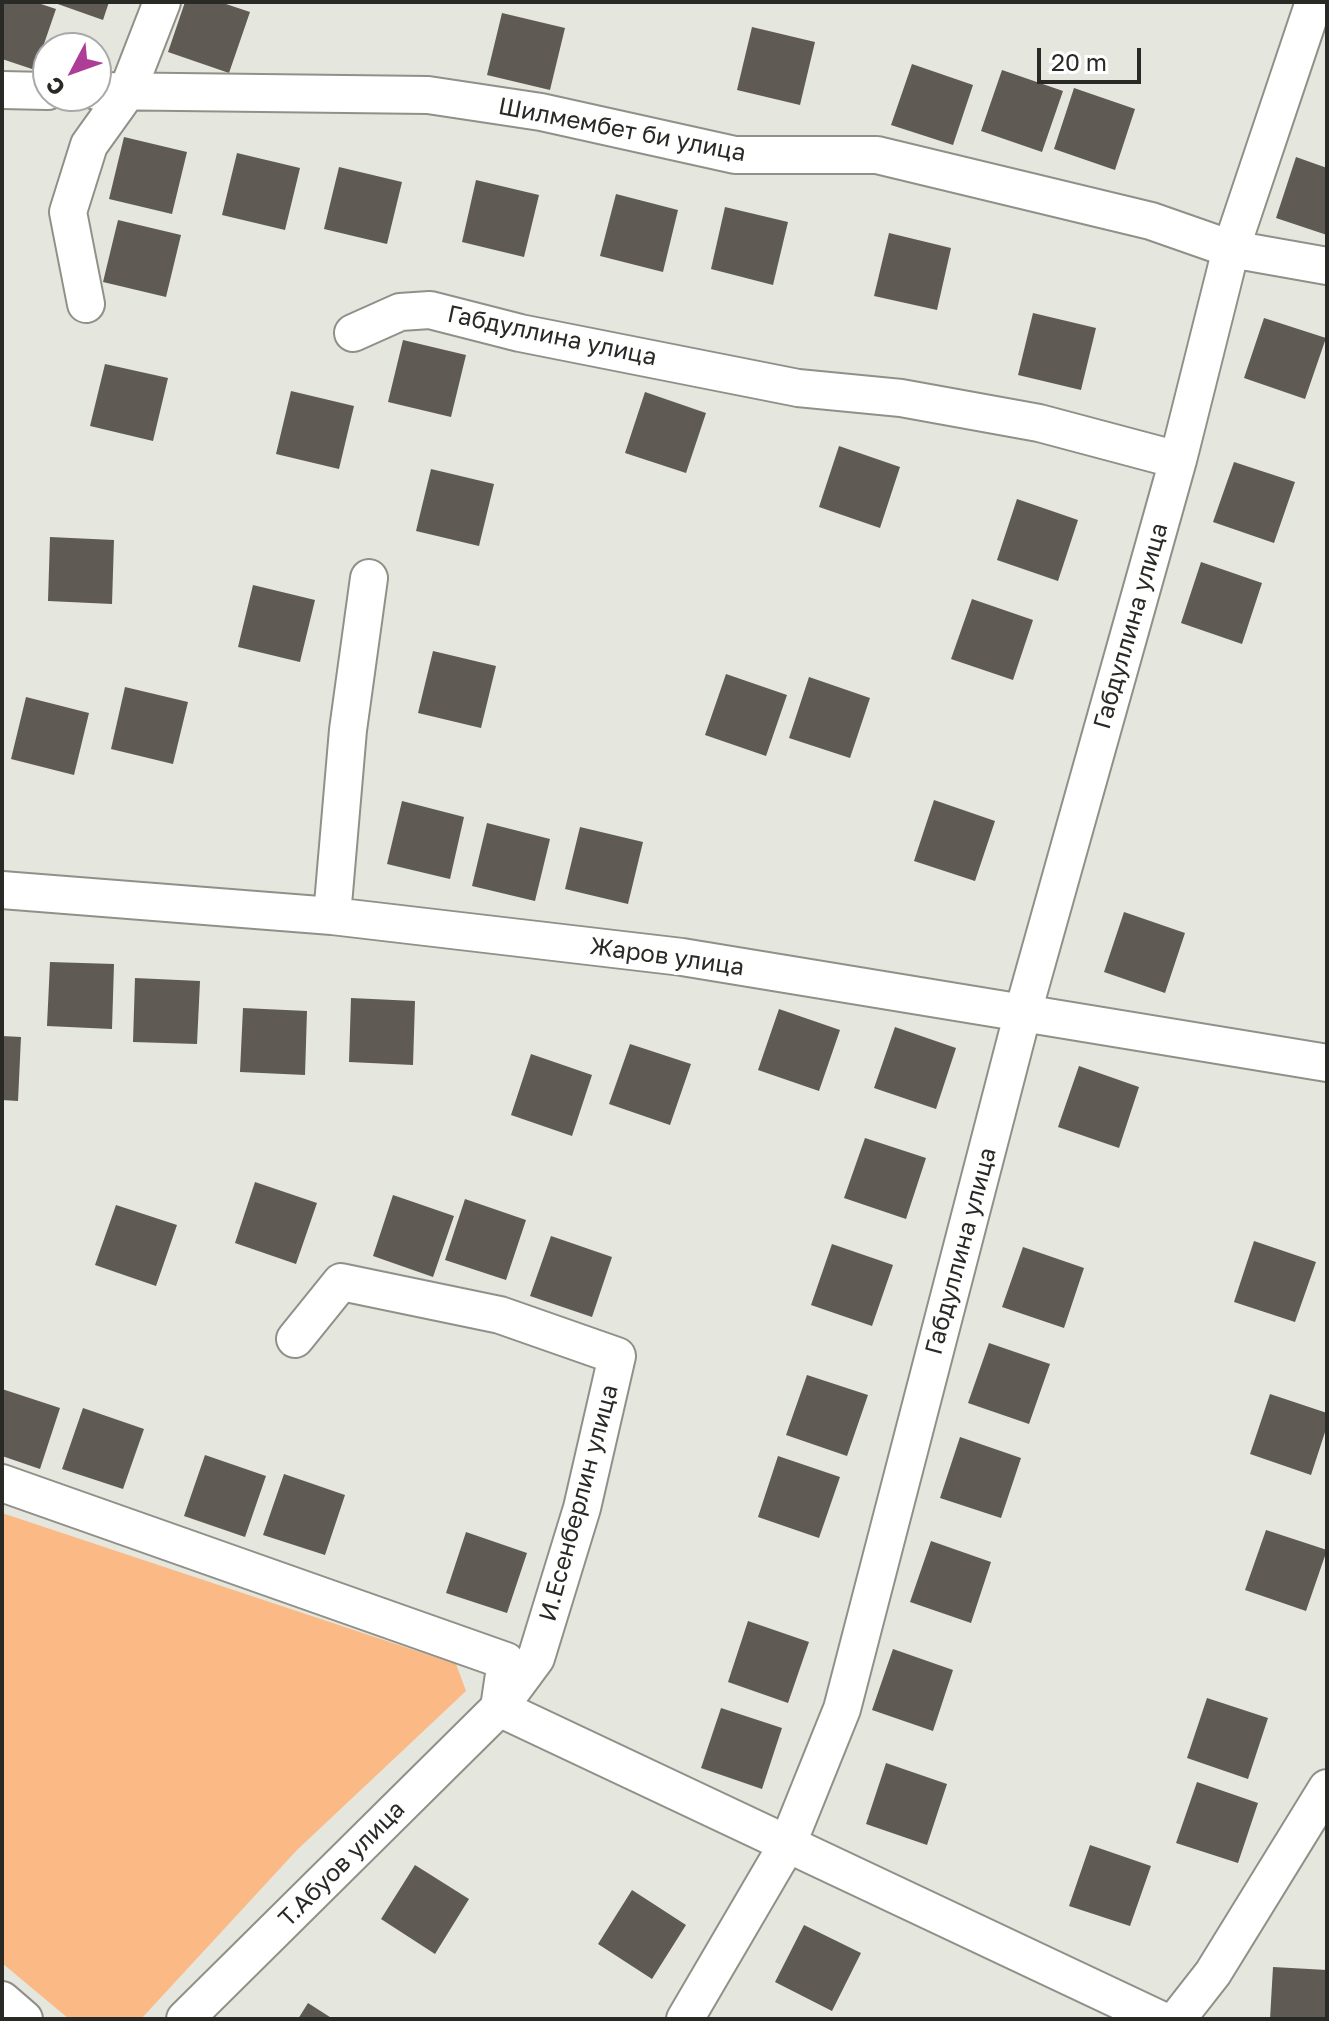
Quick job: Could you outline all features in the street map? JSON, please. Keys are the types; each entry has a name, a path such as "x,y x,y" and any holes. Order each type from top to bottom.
{"street":[{"path":"112,91 162,2"},
{"name":"Габдуллина улица","path":"685,2019 788,1843 842,1709 1023,1012 1178,460 1231,249 1314,2"},
{"path":"2,90 32,91"},
{"name":"Шилмембет би улица","path":"112,91 428,95 541,112 735,155 877,155 1151,221 1231,249 1327,266"},
{"path":"86,304 68,212 103,112"},
{"name":"Габдуллина улица","path":"353,333 400,312 430,310 520,333 798,388 901,398 1039,423 1178,460"},
{"path":"332,916 348,730 369,578"},
{"name":"Жаров улица","path":"2,890 332,916 682,957 1327,1063"},
{"name":"И.Есенберлин улица","path":"295,1339 341,1282 500,1315 617,1356 582,1508 536,1658 499,1708"},
{"path":"2,1483 506,1661 499,1708 1159,2019"},
{"name":"Т.Абуов улица","path":"185,2019 499,1708"},
{"path":"1177,2019 1213,1973 1327,1788"},
{"path":"2,2000 24,2019"}],"shaded area":[{"path":"2,1513 456,1664 466,1691 297,1850 141,2019 69,2019 2,1963"}],"building":[{"path":"2,2 35,2 56,9 48,32 32,32 32,69 2,59"},
{"path":"52,2 109,2 103,20"},
{"path":"185,2 220,2 250,12 229,73 168,52"},
{"path":"502,13 565,28 550,90 487,75"},
{"path":"752,27 815,42 800,105 737,90"},
{"path":"912,64 973,85 953,145 891,125"},
{"path":"1002,70 1063,91 1042,152 981,131"},
{"path":"1074,88 1135,109 1115,170 1054,149"},
{"path":"124,137 187,152 172,214 109,199"},
{"path":"237,153 300,168 285,230 222,215"},
{"path":"1296,157 1327,168 1327,235 1276,218"},
{"path":"339,167 402,182 387,244 324,229"},
{"path":"476,180 539,195 524,257 462,242"},
{"path":"616,194 678,210 663,272 600,256"},
{"path":"725,207 788,222 773,285 711,269"},
{"path":"118,220 181,235 166,297 103,282"},
{"path":"889,233 951,248 937,310 874,296"},
{"path":"1033,313 1096,328 1081,390 1018,375"},
{"path":"1264,318 1326,338 1305,399 1244,378"},
{"path":"403,340 466,355 451,417 388,402"},
{"path":"105,364 168,378 153,441 90,426"},
{"path":"291,391 354,406 339,469 276,454"},
{"path":"645,392 706,413 686,473 625,453"},
{"path":"839,446 900,467 880,528 819,507"},
{"path":"1234,462 1295,482 1274,543 1213,522"},
{"path":"431,469 494,484 479,546 416,531"},
{"path":"1017,499 1078,520 1058,581 997,560"},
{"path":"50,537 114,540 112,604 48,601"},
{"path":"1201,562 1262,583 1242,644 1181,623"},
{"path":"253,585 315,600 300,662 238,647"},
{"path":"972,599 1033,620 1013,680 951,659"},
{"path":"433,651 496,666 481,728 418,713"},
{"path":"726,674 787,695 766,756 705,735"},
{"path":"809,677 870,698 850,758 789,738"},
{"path":"125,687 188,702 173,764 111,749"},
{"path":"26,697 89,713 74,775 11,759"},
{"path":"934,800 995,821 975,881 914,861"},
{"path":"402,801 464,817 450,879 387,864"},
{"path":"487,823 550,839 535,901 472,886"},
{"path":"580,827 643,842 628,904 565,889"},
{"path":"1124,912 1185,933 1165,993 1104,972"},
{"path":"50,962 114,964 112,1029 47,1026"},
{"path":"135,978 200,981 197,1044 133,1042"},
{"path":"351,998 415,1001 413,1065 349,1062"},
{"path":"243,1008 307,1011 305,1075 240,1072"},
{"path":"779,1009 840,1030 819,1091 758,1070"},
{"path":"895,1027 956,1048 936,1109 874,1088"},
{"path":"2,1036 21,1037 18,1101 2,1100"},
{"path":"630,1044 691,1064 670,1125 609,1104"},
{"path":"531,1054 592,1075 572,1136 511,1115"},
{"path":"1079,1066 1139,1087 1119,1148 1058,1127"},
{"path":"865,1138 926,1158 906,1219 844,1198"},
{"path":"255,1182 317,1203 296,1264 235,1243"},
{"path":"393,1195 454,1216 433,1277 373,1256"},
{"path":"465,1199 526,1220 506,1280 445,1260"},
{"path":"116,1205 177,1225 156,1286 95,1265"},
{"path":"551,1236 612,1257 592,1317 530,1296"},
{"path":"1254,1241 1316,1262 1295,1322 1234,1302"},
{"path":"832,1244 893,1265 872,1326 811,1305"},
{"path":"1023,1247 1084,1268 1064,1328 1002,1307"},
{"path":"989,1343 1050,1364 1029,1424 968,1403"},
{"path":"807,1375 868,1395 847,1456 786,1435"},
{"path":"2,1389 60,1408 40,1469 2,1456"},
{"path":"1270,1394 1327,1413 1327,1426 1311,1475 1250,1454"},
{"path":"83,1408 144,1429 123,1489 62,1469"},
{"path":"960,1437 1021,1458 1001,1518 940,1498"},
{"path":"205,1455 266,1476 245,1537 184,1516"},
{"path":"778,1456 840,1477 819,1538 758,1517"},
{"path":"284,1474 345,1495 325,1555 263,1535"},
{"path":"1266,1530 1327,1550 1306,1611 1245,1590"},
{"path":"466,1532 527,1553 507,1613 446,1593"},
{"path":"931,1541 991,1562 971,1623 910,1602"},
{"path":"748,1621 809,1642 788,1703 728,1682"},
{"path":"893,1649 953,1670 933,1731 872,1710"},
{"path":"1207,1698 1268,1718 1248,1779 1187,1758"},
{"path":"721,1708 782,1728 762,1789 701,1768"},
{"path":"886,1763 947,1784 927,1845 866,1824"},
{"path":"1197,1782 1258,1803 1238,1863 1176,1843"},
{"path":"1090,1845 1151,1866 1130,1926 1069,1906"},
{"path":"415,1865 469,1899 435,1954 381,1919"},
{"path":"632,1890 686,1925 652,1979 598,1944"},
{"path":"804,1925 861,1953 832,2011 775,1982"},
{"path":"1273,1967 1327,1970 1327,2019 1270,2019"},
{"path":"308,2003 333,2019 298,2019"}]}
